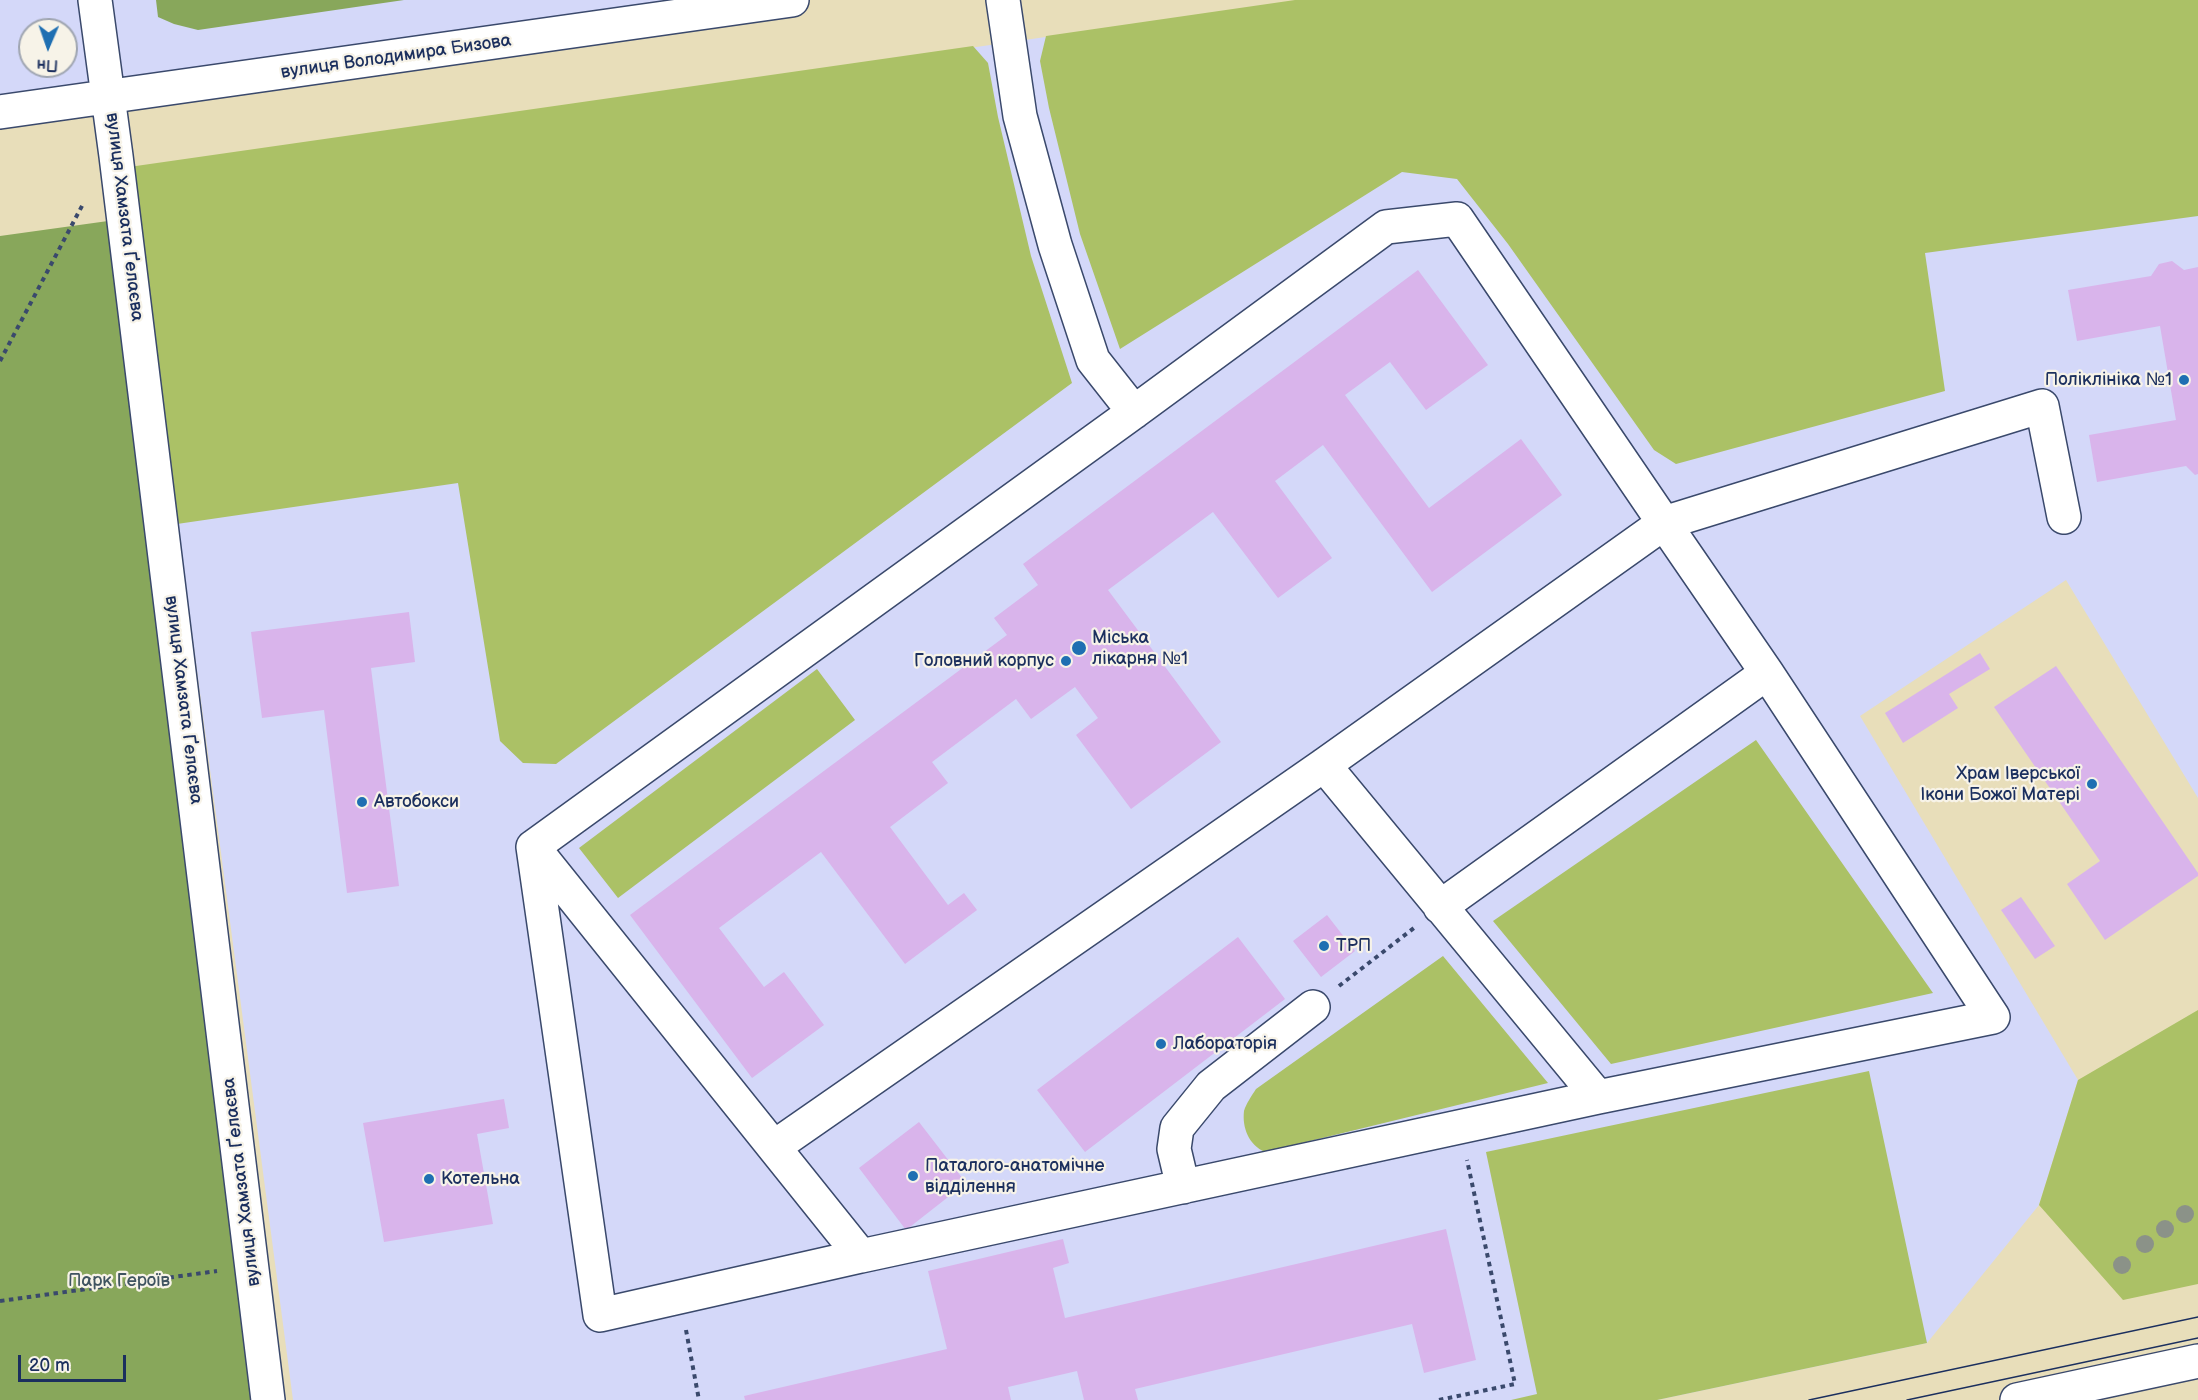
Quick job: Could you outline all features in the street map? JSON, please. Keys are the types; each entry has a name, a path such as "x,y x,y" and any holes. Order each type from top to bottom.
{"street":[{"name":"вулиця Хамзата Ґелаєва","path":"95,0 109,98 268,1400"},
{"name":"вулиця Володимира Бизова","path":"0,112 792,0"},
{"path":"1004,0 1020,116 1056,246 1093,360 1134,412"},
{"path":"1457,219 1767,673 1993,1017 1598,1097 861,1256 600,1315 533,847 1134,412 1386,226 1457,219"},
{"path":"774,1147 1324,765 1664,523 2042,406 2064,518"},
{"path":"1440,908 1767,673"},
{"path":"1324,765 1598,1097"},
{"path":"533,847 861,1256"},
{"path":"1183,1187 1174,1149 1177,1128 1211,1086 1313,1007"},
{"path":"2017,1400 2198,1361"}],"path":[{"path":"0,362 83,204"},
{"path":"1313,1007 1440,908"},
{"path":"1439,1400 1515,1384 1460,1127"},
{"path":"0,1301 253,1266"},
{"path":"680,1298 699,1400"}],"shaded area":[{"path":"0,0 792,0 0,112"},
{"name":"Міська лікарня №1","path":"1302,0 2198,0 2198,798 2066,580 1860,716 2078,1080 2039,1205 1927,1343 1657,1400 293,1400 131,169"}],"green space":[{"path":"156,0 404,0 198,30 158,17"},
{"path":"1295,0 2198,0 2198,216 1925,253 1945,391 1676,464 1654,450 1508,244 1457,179 1402,172 1120,349 1080,234 1049,108 1040,61 1046,36"},
{"path":"973,46 988,63 998,117 1031,256 1072,383 556,764 523,763 500,741 458,483 177,524 129,167"},
{"name":"Парк Героїв","path":"108,221 252,1400 0,1400 0,236"},
{"path":"817,669 855,720 618,898 579,848"},
{"path":"1756,740 1933,993 1611,1064 1493,921"},
{"path":"1443,956 1548,1083 1265,1152 1259,1149 1248,1135 1244,1117 1246,1105 1256,1089"},
{"path":"2198,1010 2198,1284 2123,1300 2039,1205 2078,1080"},
{"path":"1869,1071 1927,1343 1657,1400 1511,1400 1537,1394 1486,1152"}],"building":[{"name":"Поліклініка №1","path":"2172,261 2184,270 2198,267 2198,474 2195,475 2186,466 2097,482 2089,435 2176,420 2160,326 2077,341 2068,290 2151,276 2159,264"},
{"name":"Головний корпус","path":"1418,270 1488,365 1426,410 1390,362 1345,395 1429,508 1521,439 1562,495 1432,592 1323,445 1275,481 1332,558 1278,598 1213,512 1108,590 1221,742 1131,809 1076,735 1098,718 1075,687 1031,719 1016,699 932,762 948,783 890,827 948,905 964,893 977,910 905,964 821,852 719,928 764,987 784,972 824,1025 752,1078 630,915 1007,635 994,618 1038,585 1023,564"},
{"name":"Автобокси","path":"409,612 415,662 371,668 399,886 347,893 324,710 262,718 251,632"},
{"path":"1980,653 1990,669 1949,694 1958,708 1903,743 1885,713"},
{"name":"Храм Іверської Ікони Божої Матері","path":"2056,666 2198,873 2198,876 2105,940 2067,884 2100,861 1994,707"},
{"path":"2021,897 2055,946 2035,959 2001,910"},
{"name":"ТРП","path":"1327,915 1355,951 1321,977 1293,941"},
{"name":"Лабораторія","path":"1238,937 1285,999 1085,1152 1037,1090"},
{"name":"Котельна","path":"504,1099 509,1128 477,1134 493,1224 384,1242 363,1123"},
{"name":"Паталого-анатомічне відділення","path":"919,1122 966,1183 906,1230 859,1168"},
{"path":"1446,1229 1476,1360 1424,1373 1412,1324 1135,1389 1138,1400 1084,1400 1077,1371 1008,1387 1011,1400 745,1400 744,1396 947,1349 928,1271 1063,1239 1069,1263 1053,1268 1065,1318"}],"tram line":[{"path":"1809,1400 2198,1317"},
{"path":"1907,1400 2198,1338"}],"place":[{"name":"Поліклініка №1","path":"2184,380"},
{"name":"Міська лікарня №1","path":"1079,648"},
{"name":"Головний корпус","path":"1066,661"},
{"name":"Храм Іверської Ікони Божої Матері","path":"2092,784"},
{"name":"Автобокси","path":"362,802"},
{"name":"ТРП","path":"1324,946"},
{"name":"Лабораторія","path":"1161,1044"},
{"name":"Паталого-анатомічне відділення","path":"913,1176"},
{"name":"Котельна","path":"429,1179"}]}
